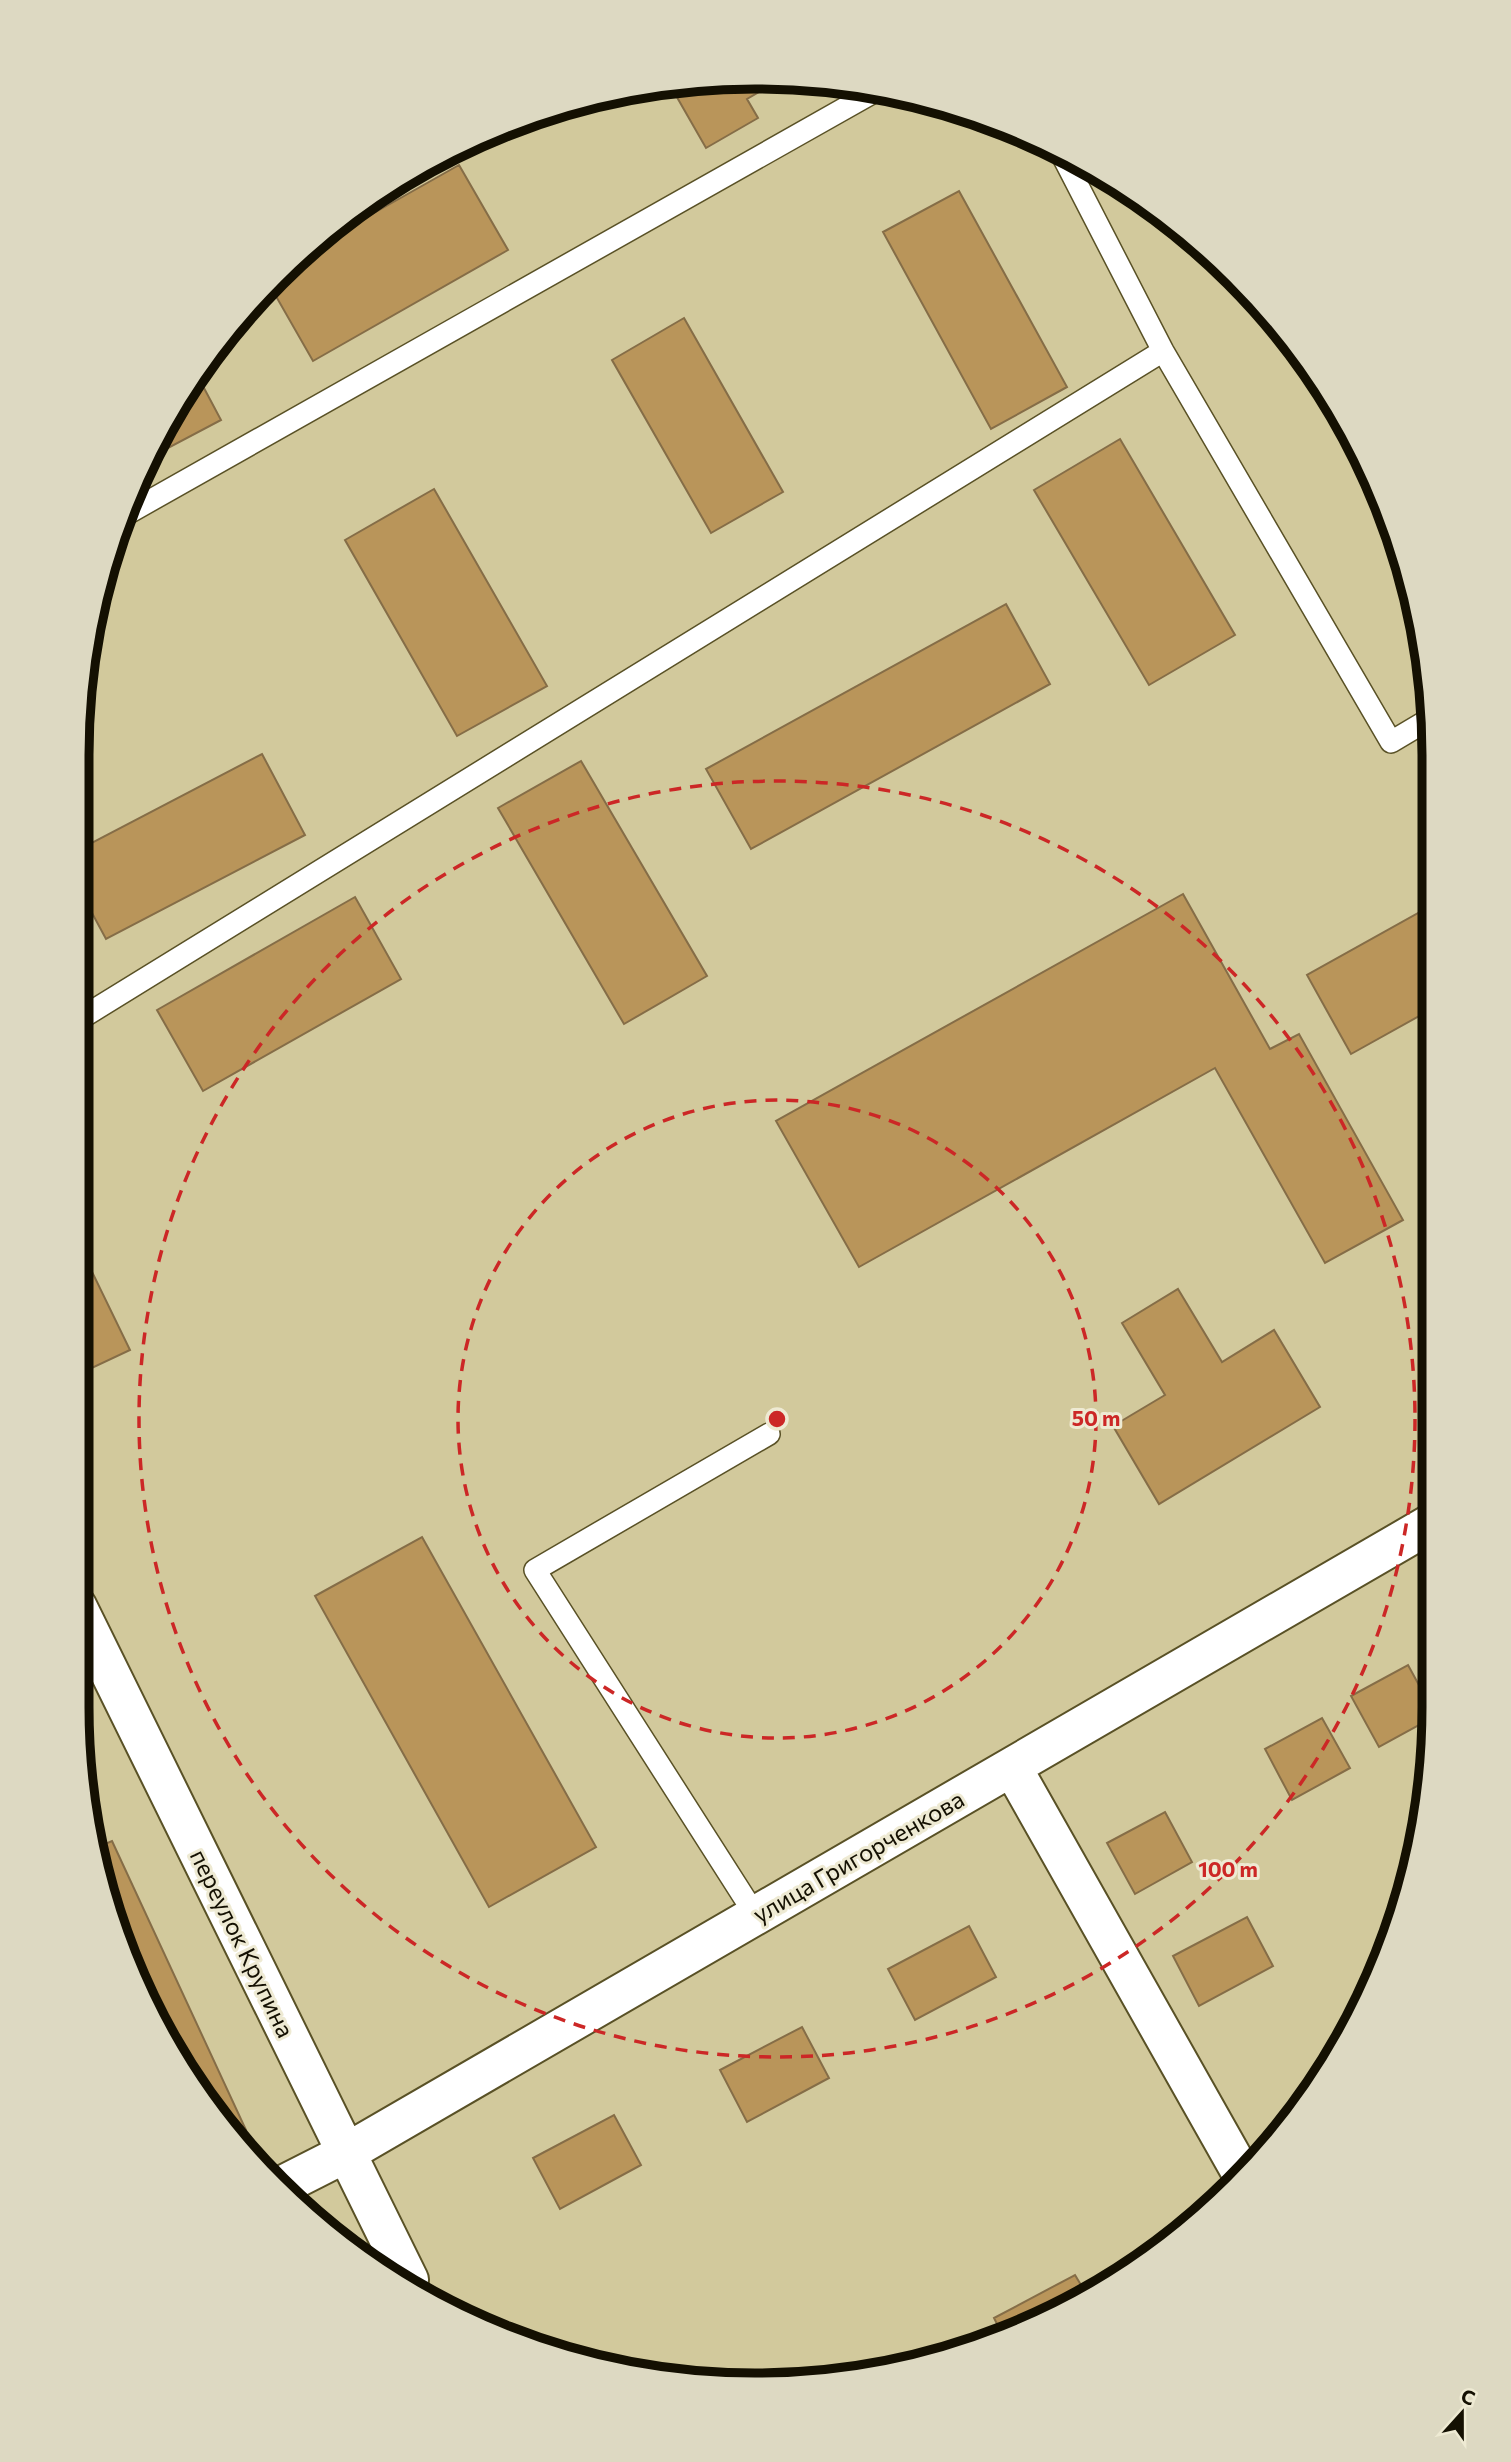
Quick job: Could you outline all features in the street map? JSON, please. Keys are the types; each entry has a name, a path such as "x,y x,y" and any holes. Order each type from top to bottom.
{"street":[{"name":"улица Григорченкова","path":"289,2182 346,2152 756,1916 1422,1528"},
{"name":"переулок Крупина","path":"89,1630 405,2273"},
{"path":"1012,1767 1238,2166"}],"lane":[{"path":"137,508 862,98"},
{"path":"1069,168 1163,351 1391,742 1421,725"},
{"path":"89,1013 1163,351"},
{"path":"756,1916 535,1570 769,1434"}],"building":[{"path":"763,89 747,99 758,118 706,148 675,94"},
{"path":"459,165 508,250 313,361 275,294 353,225"},
{"path":"959,191 1067,387 991,429 883,232"},
{"path":"684,318 783,492 711,533 612,360"},
{"path":"202,385 221,420 164,450"},
{"path":"1120,439 1235,635 1149,685 1034,490"},
{"path":"434,489 547,686 457,736 345,540"},
{"path":"1006,604 1050,684 751,849 706,769"},
{"path":"262,754 305,835 106,939 89,907 89,844"},
{"path":"581,761 707,976 624,1024 498,808"},
{"path":"1183,894 1270,1049 1299,1034 1403,1220 1325,1263 1215,1068 859,1267 776,1121"},
{"path":"355,897 401,979 203,1091 157,1010"},
{"path":"1422,911 1422,1014 1351,1054 1307,975"},
{"path":"89,1266 130,1350 89,1369"},
{"path":"1178,1289 1222,1362 1274,1330 1320,1407 1159,1504 1113,1426 1165,1395 1122,1323"},
{"path":"422,1537 596,1847 489,1907 315,1596"},
{"path":"1408,1665 1422,1691 1421,1724 1379,1747 1351,1696"},
{"path":"1322,1718 1350,1768 1292,1800 1265,1749"},
{"path":"1165,1812 1192,1862 1135,1894 1107,1843"},
{"path":"112,1841 246,2130 243,2131 202,2077 158,2001 125,1921 104,1844"},
{"path":"1247,1917 1273,1966 1199,2006 1173,1956"},
{"path":"969,1926 996,1977 915,2020 888,1969"},
{"path":"802,2027 829,2078 747,2122 720,2070"},
{"path":"614,2115 641,2165 560,2209 533,2158"},
{"path":"1075,2275 1082,2287 998,2326 994,2318"}]}
